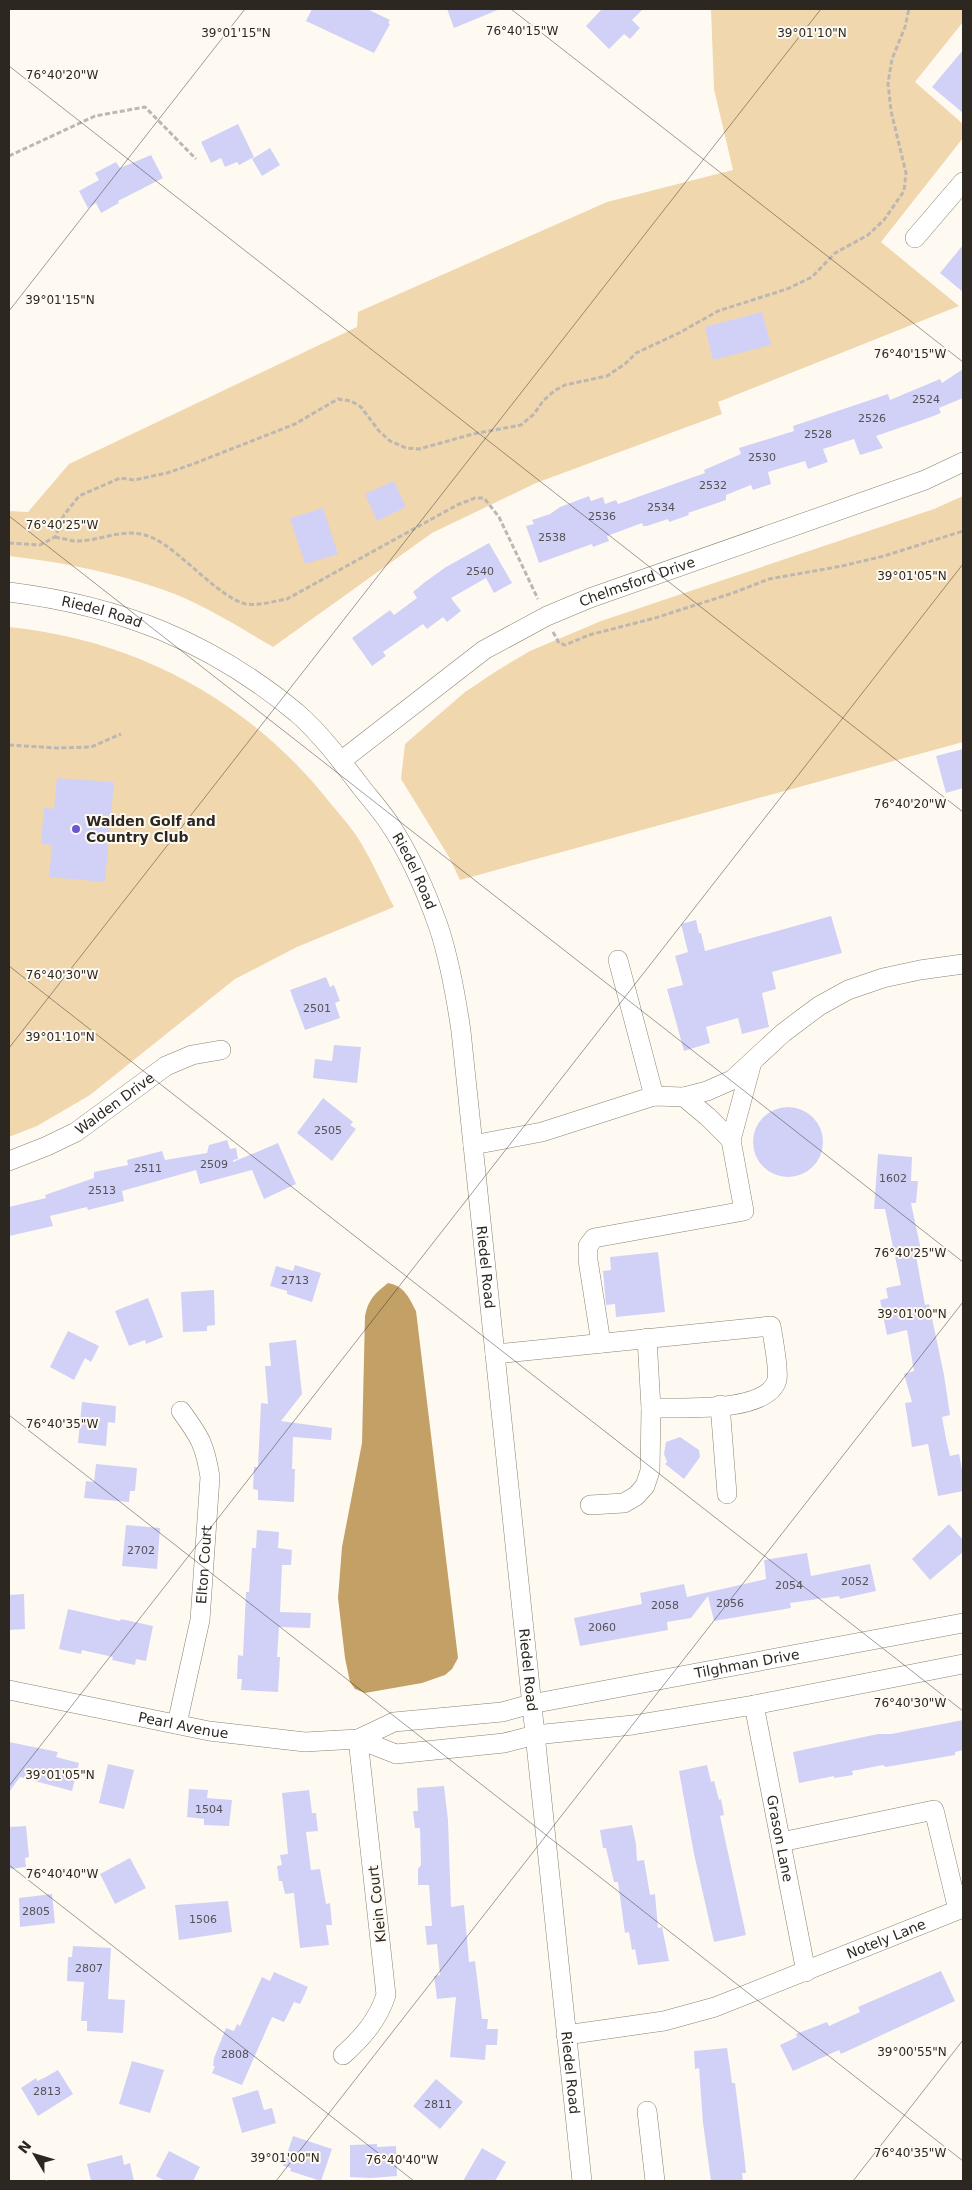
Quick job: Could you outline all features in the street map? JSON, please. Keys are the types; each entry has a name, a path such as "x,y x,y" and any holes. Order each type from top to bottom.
{"street":[{"path":"915,238 963,182"},
{"name":"Chelmsford Drive","path":"341,761 484,650 547,616 590,598 925,480 963,462"},
{"name":"Riedel Road","path":"9,592 88,606 148,624 194,644 243,673 298,714 341,761 393,829 420,881 439,929 452,975 461,1031 582,2181"},
{"path":"618,960 654,1096"},
{"path":"473,1145 542,1132 654,1096 684,1098 707,1091 732,1080 783,1033 819,1006 848,990 883,978 920,970 963,964"},
{"name":"Walden Drive","path":"9,1161 76,1132 166,1066 192,1055 221,1050"},
{"path":"601,1343 588,1260 588,1246 594,1238 744,1211 731,1140 752,1062"},
{"path":"684,1098 708,1117 731,1140"},
{"path":"495,1354 771,1326 778,1378 773,1388 765,1396 737,1405 650,1408"},
{"path":"590,1505 624,1502 636,1496 645,1486 650,1471 647,1338"},
{"path":"720,1405 727,1494"},
{"name":"Elton Court","path":"178,1724 200,1620 210,1477 207,1457 200,1436 181,1411"},
{"name":"Tilghman Drive","path":"531,1704 963,1623"},
{"path":"535,1735 634,1725 963,1664"},
{"name":"Pearl Avenue","path":"9,1690 209,1731 305,1742 358,1739 394,1722 502,1712 531,1704"},
{"name":"Grason Lane","path":"754,1704 806,1972"},
{"name":"Pearl Avenue","path":"358,1739 396,1754 504,1743 535,1735"},
{"name":"Klein Court","path":"343,2056 360,2040 372,2024 381,2010 386,1995 358,1739"},
{"name":"Notely Lane","path":"566,2035 673,2019 715,2008 958,1910 934,1810 781,1842"},
{"path":"647,2111 655,2181"}],"path":[{"path":"9,543 40,545 55,537 64,515 79,496 120,478 134,480 167,473 193,464 295,424 338,400 351,401 361,406 379,431 390,440 406,448 420,449 473,434 521,425 534,414 543,401 565,385 607,376 625,364 636,353 679,333 718,311 787,288 812,277 835,253 868,235 884,220 904,191 906,173 891,111 888,83 892,59 905,27 909,9"},
{"path":"9,156 95,116 145,107 196,159"},
{"path":"55,537 74,541 99,538 116,533 136,533 152,537 192,565 228,594 246,604 266,603 288,599 331,573 457,505 475,498 484,498 499,517 559,643 565,645 589,635 656,618 769,579 842,566 884,556 963,531"},
{"path":"9,745 57,748 91,747 121,734"}],"shaded area":[{"path":"711,9 963,9 963,22 915,82 963,124 963,138 881,242 959,306 718,402 722,414 536,483 432,533 273,647 176,594 86,568 9,556 9,511 28,512 69,464 357,327 358,312 607,202 733,170 714,89"},
{"path":"963,496 963,742 460,880 449,857 401,779 405,744 465,692 530,651 601,621 934,509"},
{"path":"9,627 57,634 102,646 146,662 188,682 228,707 265,735 299,768 343,818 365,851 394,907 297,947 235,979 90,1095 37,1126 9,1137"},
{"path":"388,1283 402,1289 416,1311 458,1658 452,1669 445,1675 422,1683 365,1693 355,1689 350,1682 345,1658 338,1598 342,1547 362,1443 365,1316 368,1305 373,1297"}],"building":[{"path":"312,9 367,9 390,20 388,23 390,24 374,53 306,21"},
{"path":"447,9 500,9 454,28"},
{"path":"602,9 643,9 632,20 640,28 630,39 624,34 609,49 586,26"},
{"path":"963,50 963,113 932,87"},
{"path":"238,124 254,157 239,165 237,162 225,167 221,158 211,163 201,142"},
{"path":"270,148 280,165 262,176 252,159"},
{"path":"151,155 163,178 118,201 119,203 101,213 96,203 88,208 79,191 99,180 95,173 116,162 120,168"},
{"path":"963,245 963,292 940,273"},
{"path":"762,312 771,345 713,360 705,327"},
{"path":"963,369 963,398 939,408 941,413 876,436 883,448 860,455 854,439 823,449 828,462 808,469 805,461 768,472 771,484 753,490 751,485 726,495 726,500 688,513 689,515 669,522 668,519 647,526 643,526 642,523 607,536 609,541 593,547 592,544 539,563 526,526 534,524 532,520 550,514 560,507 589,496 591,501 603,497 605,504 616,500 618,504 705,473 704,470 741,454 739,448 794,431 793,426 888,394 890,400 940,379 942,383"},
{"path":"394,481 406,507 377,521 365,494"},
{"path":"323,508 338,554 305,564 290,518"},
{"path":"489,543 512,583 494,593 486,578 451,598 461,611 447,622 443,617 427,629 423,624 383,652 386,656 372,666 352,638 390,610 394,615 417,598 413,592 425,582 446,567"},
{"path":"963,749 963,788 946,793 936,756"},
{"name":"Walden Golf and Country Club","path":"57,778 114,782 105,882 49,877 52,845 41,844 44,808 54,809"},
{"path":"831,916 842,953 772,972 776,989 762,993 769,1027 742,1034 738,1018 706,1027 710,1043 684,1051 667,989 683,985 675,956 688,952 681,924 696,920 705,951"},
{"path":"326,977 330,987 334,985 340,1001 335,1003 340,1018 305,1030 290,990"},
{"path":"334,1045 361,1047 357,1083 313,1078 315,1059 332,1061"},
{"path":"323,1098 353,1122 350,1125 356,1129 332,1161 297,1133"},
{"path":"795,1107 808,1113 817,1122 821,1128 823,1142 821,1156 813,1167 802,1175 781,1177 774,1175 763,1167 755,1156 753,1135 755,1128 763,1117 774,1109"},
{"path":"227,1140 230,1149 236,1148 238,1159 233,1160 233,1162 278,1143 296,1184 264,1199 252,1170 200,1184 196,1170 122,1191 124,1201 88,1210 87,1207 50,1216 53,1226 9,1236 9,1207 46,1198 45,1195 94,1178 94,1172 128,1165 127,1160 162,1151 165,1160 207,1153 209,1145"},
{"path":"878,1154 912,1157 911,1181 918,1181 916,1203 911,1203 922,1255 916,1256 925,1305 929,1304 944,1375 950,1415 942,1417 946,1439 950,1456 959,1454 963,1475 963,1491 938,1496 928,1444 912,1447 905,1403 912,1402 904,1374 914,1371 907,1330 887,1335 880,1300 888,1298 886,1288 901,1285 885,1209 874,1209"},
{"path":"658,1252 665,1312 616,1317 615,1304 606,1305 603,1271 611,1270 610,1257"},
{"path":"295,1265 321,1273 312,1302 270,1286 276,1266 293,1271"},
{"path":"214,1290 215,1325 207,1326 207,1331 183,1332 181,1292"},
{"path":"148,1298 163,1337 146,1344 145,1340 129,1346 115,1311"},
{"path":"68,1331 99,1346 91,1362 85,1358 74,1380 50,1367"},
{"path":"296,1340 302,1394 281,1421 332,1428 331,1440 293,1437 292,1469 295,1469 294,1502 258,1500 258,1490 253,1489 254,1467 258,1467 261,1403 268,1404 265,1366 271,1366 269,1343"},
{"path":"82,1402 116,1406 115,1423 108,1422 106,1446 78,1443"},
{"path":"680,1437 699,1450 700,1457 684,1479 665,1464 667,1462 664,1454 666,1442"},
{"path":"96,1464 137,1468 135,1491 130,1491 129,1502 84,1498 86,1481 94,1482"},
{"path":"949,1524 963,1540 963,1552 930,1580 912,1559"},
{"path":"126,1525 160,1528 157,1569 122,1566"},
{"path":"257,1530 279,1532 278,1548 292,1550 291,1565 282,1565 280,1612 311,1613 310,1628 279,1627 277,1657 280,1657 278,1692 241,1690 242,1679 237,1679 238,1655 243,1656 246,1592 249,1592 252,1548 256,1548"},
{"path":"807,1553 811,1576 870,1564 876,1591 840,1599 839,1596 790,1603 791,1608 714,1621 708,1596 691,1618 667,1622 668,1630 580,1646 574,1618 642,1604 640,1593 684,1584 687,1597 766,1579 764,1560"},
{"path":"24,1594 25,1629 9,1630 9,1595"},
{"path":"68,1609 120,1621 121,1619 153,1626 146,1661 136,1659 135,1665 112,1660 113,1657 82,1650 81,1654 59,1649"},
{"path":"963,1720 963,1750 955,1752 955,1755 886,1767 883,1765 852,1771 853,1775 834,1778 834,1776 799,1783 793,1752 878,1734 891,1734"},
{"path":"9,1742 58,1752 56,1757 79,1763 72,1791 20,1777 9,1792"},
{"path":"108,1764 134,1770 124,1809 99,1803"},
{"path":"707,1765 711,1782 714,1781 719,1800 721,1799 724,1815 720,1816 746,1935 714,1942 694,1854 679,1771"},
{"path":"444,1786 448,1820 451,1907 464,1905 469,1962 475,1961 482,2019 488,2019 487,2029 498,2029 497,2045 486,2045 485,2060 450,2057 456,1997 437,1999 434,1976 440,1975 437,1944 427,1945 425,1926 432,1926 429,1885 418,1885 418,1869 421,1865 420,1828 415,1828 413,1811 418,1811 417,1788"},
{"path":"189,1789 208,1790 207,1798 232,1800 229,1826 204,1825 204,1819 187,1817"},
{"path":"309,1790 312,1813 316,1813 318,1831 306,1832 311,1870 320,1869 326,1904 330,1903 332,1925 326,1925 329,1945 300,1948 294,1893 285,1894 282,1881 279,1881 277,1866 282,1865 280,1855 288,1854 282,1793"},
{"path":"632,1825 637,1861 644,1860 650,1895 655,1894 658,1928 662,1927 669,1961 638,1965 635,1949 632,1950 629,1932 625,1933 618,1882 614,1882 606,1848 603,1848 600,1830"},
{"path":"26,1826 29,1857 25,1858 26,1867 9,1869 9,1827"},
{"path":"130,1858 146,1888 115,1904 100,1874"},
{"path":"52,1894 55,1923 20,1927 19,1898"},
{"path":"228,1901 232,1932 179,1940 175,1905"},
{"path":"73,1946 111,1948 108,1999 125,2000 123,2033 87,2031 87,2021 81,2021 84,1982 67,1981 68,1957 72,1957"},
{"path":"941,1971 955,2001 841,2054 839,2050 793,2071 780,2045 797,2037 796,2034 827,2022 829,2026 860,2012 858,2007"},
{"path":"274,1972 308,1987 300,2004 294,2002 284,2022 272,2017 242,2085 212,2073 215,2066 213,2066 214,2058 226,2028 234,2031 237,2024 240,2026 262,1977 270,1981"},
{"path":"727,2048 732,2083 735,2083 746,2173 742,2173 743,2181 711,2181 703,2123 699,2068 695,2069 694,2051"},
{"path":"132,2061 164,2070 150,2113 119,2104"},
{"path":"58,2070 73,2094 38,2116 21,2088 36,2078 37,2081"},
{"path":"436,2079 463,2102 440,2129 413,2106"},
{"path":"258,2090 264,2110 272,2108 276,2123 242,2133 232,2098"},
{"path":"293,2136 332,2149 321,2181 290,2171 291,2168 283,2166"},
{"path":"377,2144 377,2147 396,2146 397,2176 350,2177 350,2145"},
{"path":"482,2148 506,2162 495,2181 463,2181"},
{"path":"169,2151 200,2167 193,2181 165,2181 156,2176"},
{"path":"122,2155 124,2165 130,2163 134,2181 91,2181 87,2164"}],"place":[{"name":"Walden Golf and Country Club","path":"76,829"}]}
